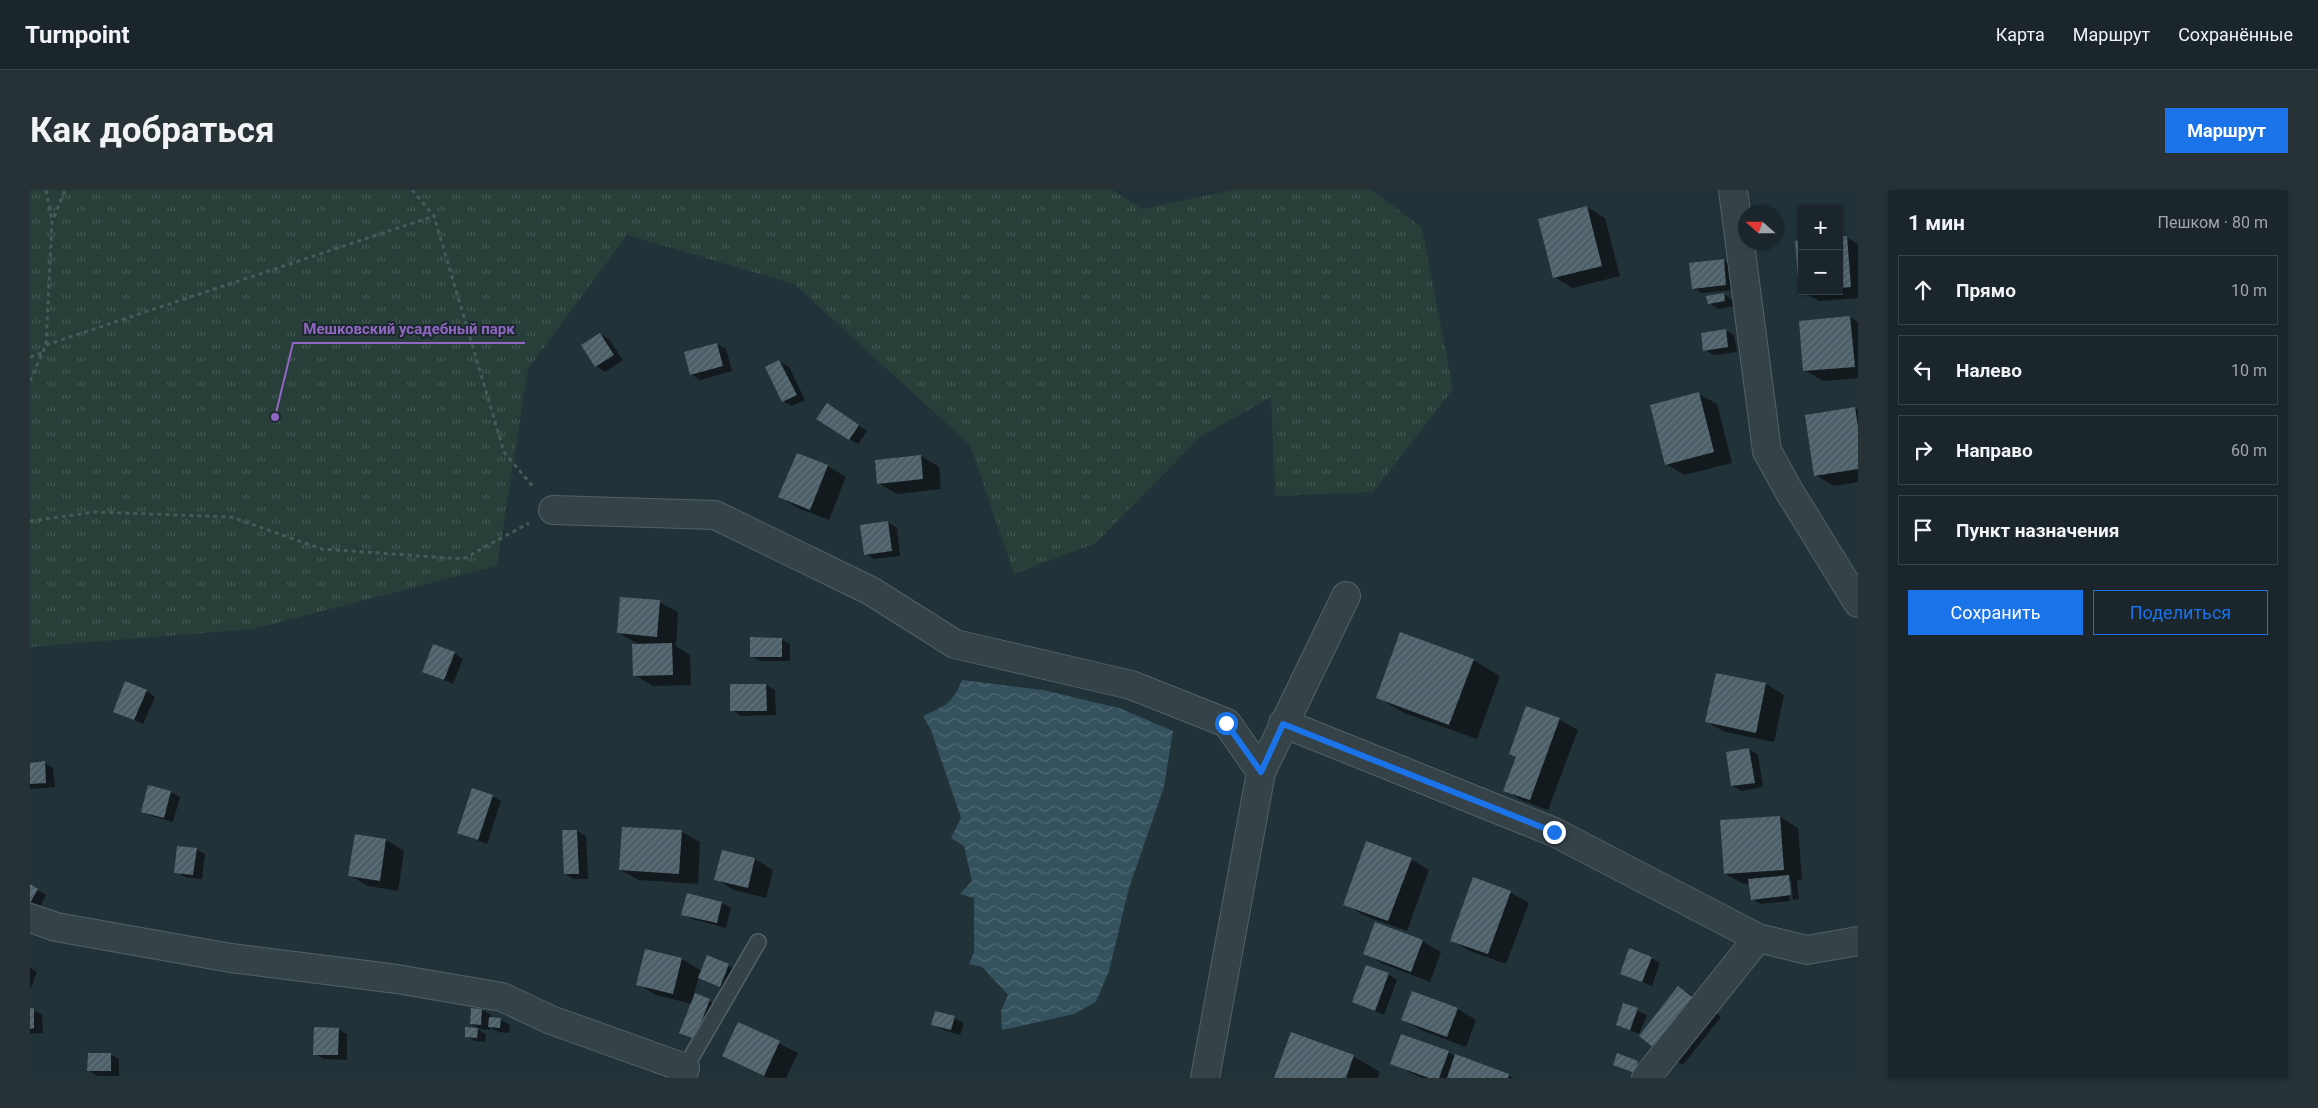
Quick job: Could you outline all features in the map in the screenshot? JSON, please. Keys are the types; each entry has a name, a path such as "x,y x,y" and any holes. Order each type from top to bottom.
{"street":[{"path":"1733,190 1767,451 1788,491 1858,603"},
{"path":"553,510 715,515 871,591 955,644 1130,685 1226,723 1261,772"},
{"path":"1205,1078 1261,772 1346,596"},
{"path":"1283,724 1554,832 1758,938 1808,950 1858,941"},
{"path":"30,918 56,927 221,957 397,979 502,997 551,1020 683,1073"},
{"path":"1646,1078 1758,938"}],"lane":[{"path":"683,1073 758,942"}],"path":[{"path":"30,381 46,345 52,222 46,190"},
{"path":"52,222 65,190"},
{"path":"30,521 95,512 231,517 322,549 463,560 553,510 504,452 434,216 412,190"},
{"path":"46,345 434,216"},
{"path":"30,357 43,353"}],"green space":[{"path":"30,190 1113,190 1142,209 1233,190 1372,190 1422,228 1453,389 1373,492 1275,496 1271,397 1200,437 1096,543 1014,574 970,445 794,284 627,235 528,369 497,566 253,629 30,647"}],"water":[{"path":"962,680 1043,690 1119,708 1173,731 1164,787 1129,888 1109,971 1096,1002 1074,1014 1002,1030 1001,1011 1008,995 982,967 969,964 974,952 974,898 960,894 972,881 964,846 951,838 961,818 931,730 923,716 952,699"}],"building":[{"path":"1587,206 1602,266 1553,278 1538,219"},
{"path":"1843,236 1847,236 1851,287 1843,288 1843,250"},
{"path":"1795,241 1798,241 1798,278"},
{"path":"1724,259 1726,285 1692,289 1689,263"},
{"path":"1724,293 1725,301 1708,304 1706,296"},
{"path":"1850,316 1855,367 1803,371 1799,321"},
{"path":"1726,329 1728,347 1703,351 1701,333"},
{"path":"600,333 614,355 595,367 581,345"},
{"path":"717,343 723,366 690,375 684,352"},
{"path":"779,360 797,395 782,402 765,367"},
{"path":"1699,392 1714,452 1665,465 1650,405"},
{"path":"827,403 859,425 849,440 816,419"},
{"path":"1855,407 1858,427 1858,469 1814,476 1805,415"},
{"path":"797,453 828,465 810,510 778,497"},
{"path":"921,455 923,479 877,484 875,460"},
{"path":"888,521 892,551 864,555 860,525"},
{"path":"620,597 660,600 657,637 617,633"},
{"path":"1400,632 1474,659 1449,725 1376,698"},
{"path":"750,637 782,638 782,657 750,657"},
{"path":"672,643 673,675 633,676 632,644"},
{"path":"433,644 455,652 444,680 422,672"},
{"path":"1716,673 1766,683 1756,733 1705,722"},
{"path":"125,681 147,690 134,720 113,712"},
{"path":"730,684 766,684 767,711 730,711"},
{"path":"1526,706 1560,718 1530,800 1503,791 1516,757 1509,754"},
{"path":"1749,748 1755,783 1731,786 1726,752"},
{"path":"45,761 46,783 30,784 30,763"},
{"path":"148,785 171,791 164,818 141,812"},
{"path":"472,788 493,795 478,840 457,833"},
{"path":"1780,816 1784,870 1724,874 1720,820"},
{"path":"622,827 682,830 679,874 619,870"},
{"path":"562,830 577,830 579,874 564,874"},
{"path":"355,834 386,839 380,881 348,876"},
{"path":"1366,841 1412,858 1388,921 1343,905"},
{"path":"177,846 197,848 193,875 174,873"},
{"path":"722,850 755,858 748,888 714,880"},
{"path":"1789,875 1791,895 1751,900 1748,879"},
{"path":"1473,877 1511,891 1488,954 1450,941"},
{"path":"30,884 38,889 30,903"},
{"path":"687,893 722,902 717,923 681,915"},
{"path":"1375,922 1423,940 1411,972 1363,954"},
{"path":"1629,948 1652,957 1642,982 1620,974"},
{"path":"645,949 682,958 673,994 636,985"},
{"path":"707,955 729,964 720,987 698,978"},
{"path":"1366,965 1389,973 1375,1011 1352,1002"},
{"path":"1678,986 1703,1005 1664,1056 1639,1036"},
{"path":"1412,991 1458,1008 1447,1037 1401,1020"},
{"path":"695,993 710,999 695,1039 679,1033"},
{"path":"1623,1003 1638,1008 1630,1030 1616,1025"},
{"path":"30,1008 34,1008 34,1028 30,1029"},
{"path":"471,1008 482,1009 481,1025 470,1024"},
{"path":"935,1011 955,1016 951,1030 931,1025"},
{"path":"489,1017 501,1018 500,1028 488,1027"},
{"path":"738,1022 780,1041 764,1076 722,1056"},
{"path":"314,1027 339,1028 338,1055 313,1055"},
{"path":"465,1027 478,1028 477,1038 465,1037"},
{"path":"1291,1032 1354,1055 1346,1078 1274,1078"},
{"path":"1401,1034 1449,1051 1439,1078 1429,1078 1390,1064"},
{"path":"88,1053 111,1053 111,1071 87,1071"},
{"path":"1617,1053 1638,1061 1635,1073 1613,1065"},
{"path":"1455,1054 1509,1074 1508,1078 1447,1078"}],"place":[{"name":"Мешковский усадебный парк","path":"275,417"}],"route":[{"path":"1226,723 1261,772 1283,724 1554,832"}]}
